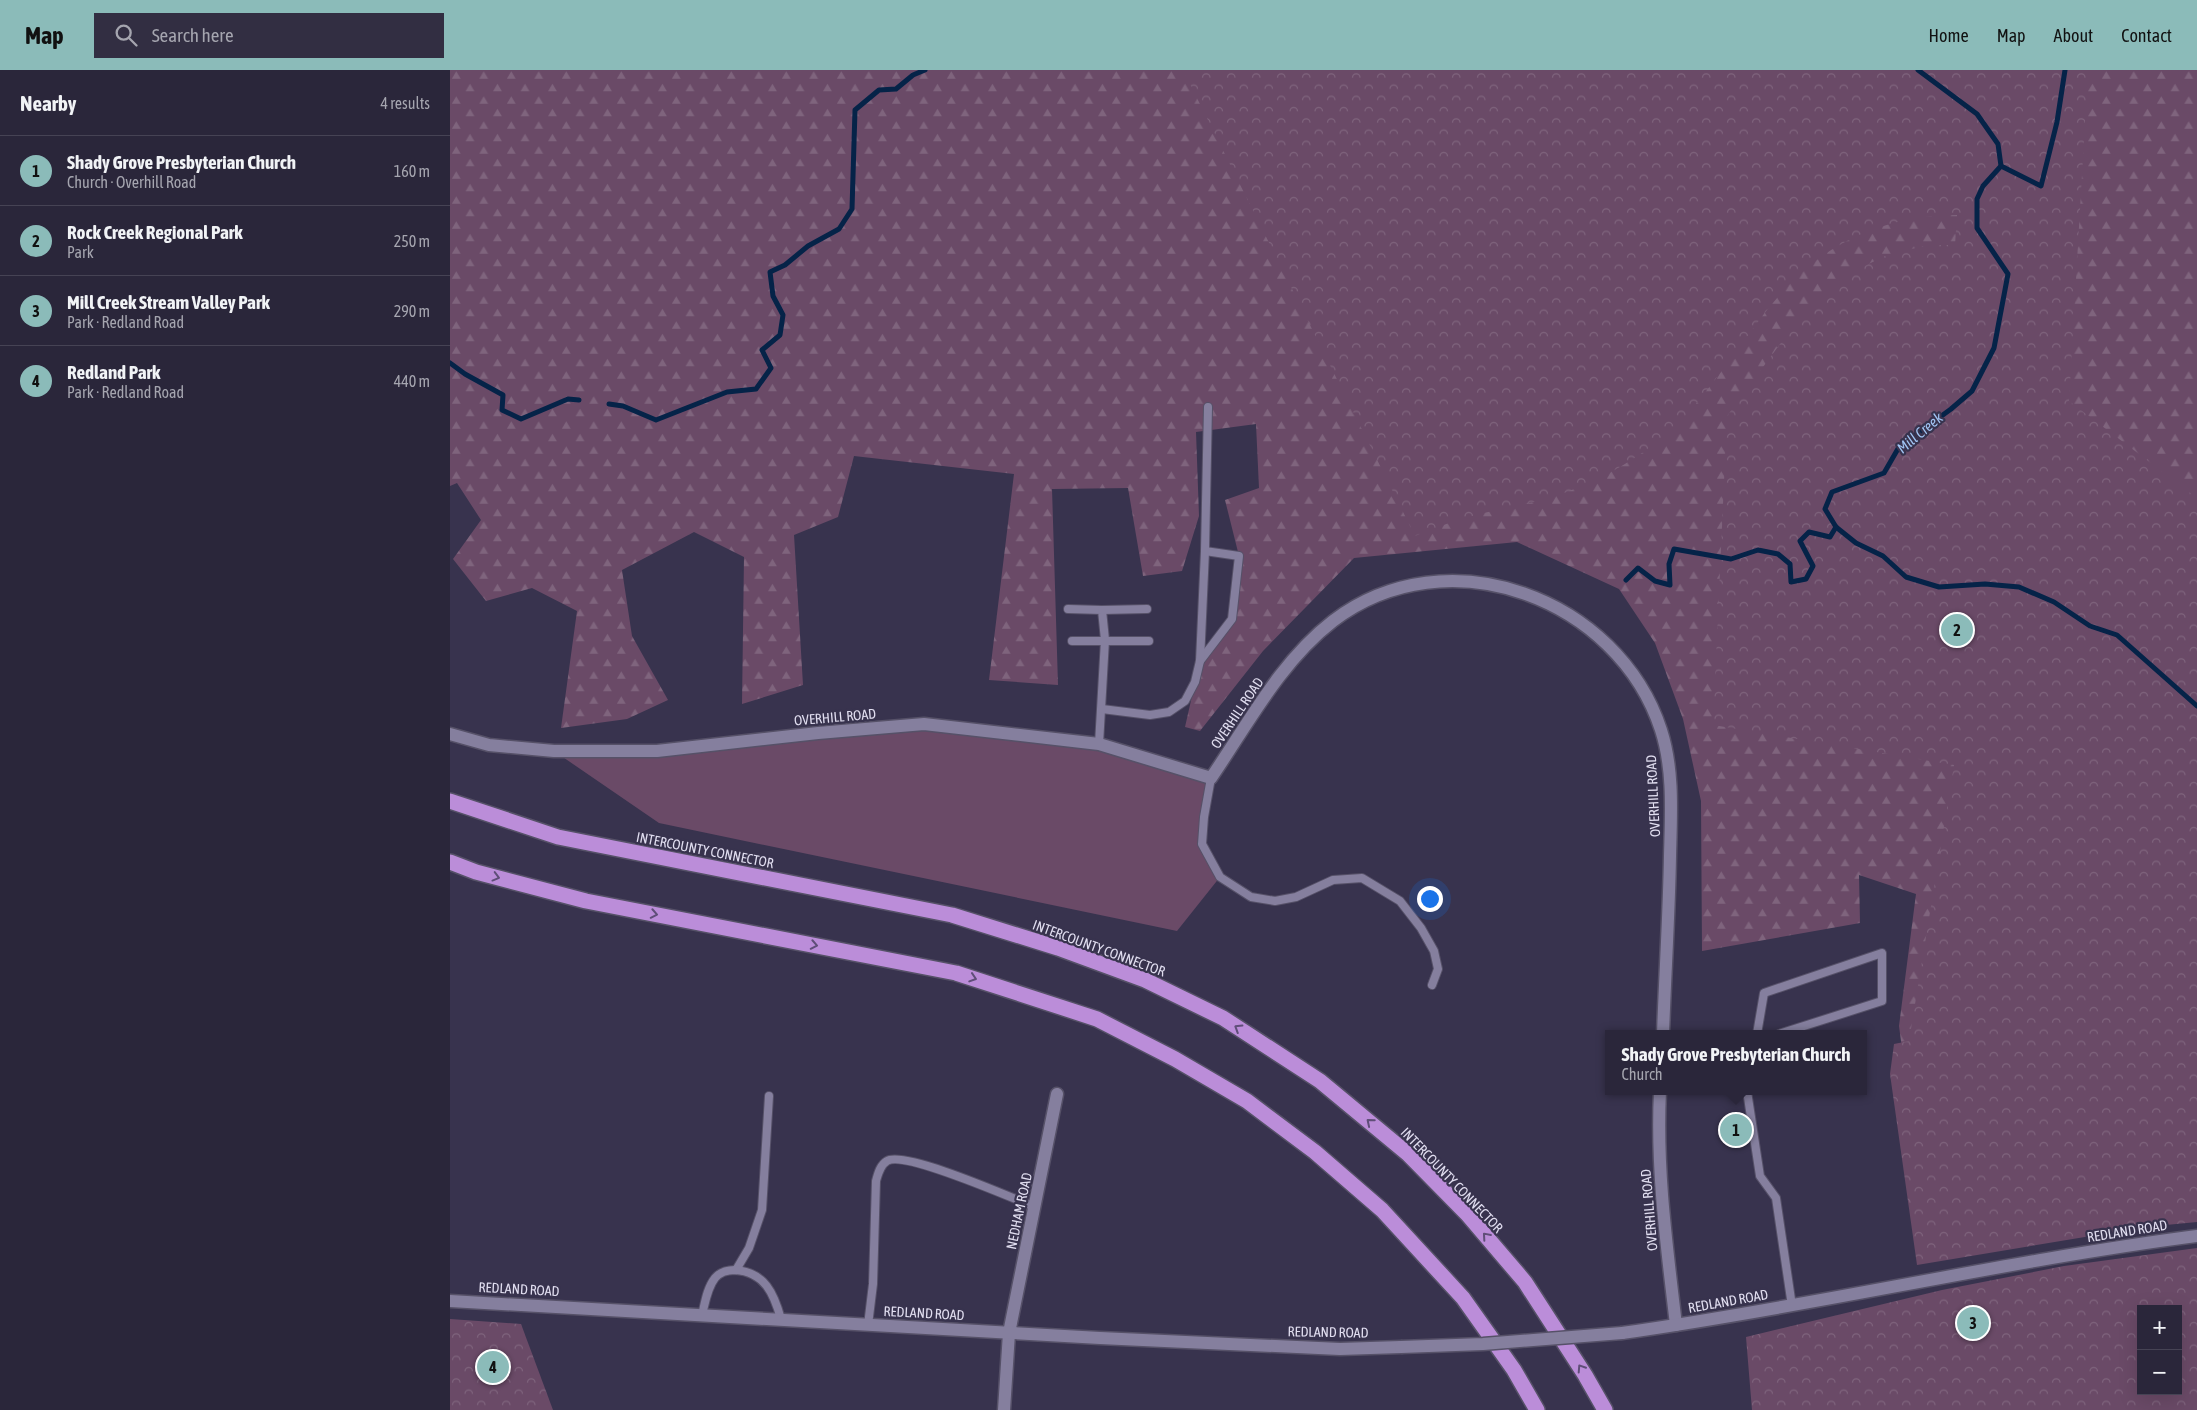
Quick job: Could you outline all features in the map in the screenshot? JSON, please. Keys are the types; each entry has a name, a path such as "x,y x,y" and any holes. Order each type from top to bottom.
{"highway":[{"name":"INTERCOUNTY CONNECTOR","path":"450,801 558,837 952,915 1058,948 1145,980 1223,1018 1320,1081 1408,1154 1454,1201 1525,1282 1585,1375 1605,1410"},
{"path":"450,862 476,872 586,901 956,973 1097,1019 1175,1059 1247,1101 1315,1152 1382,1210 1463,1298 1514,1370 1537,1410"}],"street":[{"name":"OVERHILL ROAD","path":"450,734 489,745 554,751 657,751 818,733 924,724 1099,744 1211,778 1288,663 1314,636 1364,601 1384,593 1436,583 1464,582 1490,584 1513,589 1558,608 1582,622 1621,658 1638,680 1661,730 1667,754 1671,806 1662,1030"},
{"name":"NEDHAM ROAD","path":"1004,1410 1009,1333 1057,1094"},
{"name":"OVERHILL ROAD","path":"1660,1095 1658,1122 1663,1218 1676,1326"},
{"name":"REDLAND ROAD","path":"450,1300 1009,1333 1340,1349 1401,1347 1519,1342 1676,1326 2049,1258 2197,1236"}],"lane":[{"path":"1102,709 1150,715 1169,712 1185,701 1195,682 1200,661 1205,551 1208,407"},
{"path":"1200,661 1232,619 1239,556 1205,551"},
{"path":"1068,609 1147,609"},
{"path":"1099,744 1105,640 1102,610"},
{"path":"1072,641 1150,641"},
{"path":"1211,778 1204,817 1202,844 1220,877 1251,897 1275,901 1296,897 1333,880 1362,878 1400,901 1420,928 1434,951 1438,969 1432,985"},
{"path":"1758,1030 1764,993 1882,953 1882,1001 1791,1030"},
{"path":"1748,1095 1760,1176 1776,1198 1792,1306"},
{"path":"736,1270 749,1248 762,1210 769,1096"},
{"path":"868,1325 874,1266 876,1181 880,1167 887,1160 898,1158 922,1163 1035,1207"},
{"path":"702,1315 708,1290 714,1279 722,1272 736,1270 752,1274 770,1288 776,1299 781,1320"}],"green space":[{"path":"450,70 2197,70 2197,1214 1929,1254 1899,1026 1916,894 1859,875 1860,923 1702,951 1701,801 1683,719 1655,643 1619,589 1517,542 1354,558 1263,651 1200,731 1185,727 1200,661 1232,619 1239,556 1225,500 1259,488 1256,424 1196,432 1199,516 1182,571 1143,576 1128,488 1052,489 1058,685 989,680 1014,474 854,456 838,517 794,535 803,685 742,704 744,557 694,532 622,570 632,636 668,700 627,719 561,728 577,611 532,588 486,601 453,559 481,520 457,483 450,486"},
{"path":"1183,70 2088,70 2069,401 2197,498 2197,1222 2145,1227 1917,1265 1890,1074 1894,1044 1909,1041 1954,765 1713,725 1727,416 1797,321 1821,294 1850,273 1885,256 1927,245 1955,245 1957,215 1914,219 1873,229 1835,247 1818,259 1801,273 1779,296 1706,392 1683,419 1656,443 1623,465 1564,493 1465,518 1415,536"},
{"path":"924,724 1099,744 1211,778 1202,844 1220,877 1177,931 659,823 554,751 657,751"},
{"path":"2197,1248 2197,1410 1752,1410 1746,1337 1942,1290 2064,1266"},
{"path":"450,1319 521,1324 553,1410 450,1410"}],"waterway":[{"path":"609,404 623,406 656,420 727,392 756,389 771,368 762,350 780,335 783,315 773,296 770,272 785,265 808,246 839,229 852,209 855,110 879,90 896,89 913,75 925,70"},
{"name":"Mill Creek","path":"1918,70 1977,114 1998,144 2001,166 1983,186 1977,199 1977,228 2008,274 1994,348 1972,391 1899,447 1884,473 1832,492 1825,509 1836,527 1856,543 1883,556 1906,577 1939,587 1985,584 2019,587 2054,602 2090,626 2117,635 2197,706"},
{"path":"2001,166 2041,186 2057,122 2065,70"},
{"path":"450,363 465,374 503,395 502,410 521,419 568,399 579,400"},
{"path":"1626,580 1638,568 1655,581 1670,585 1669,564 1674,549 1731,559 1758,550 1778,554 1790,564 1791,582 1806,579 1813,566 1800,541 1809,532 1830,537 1836,527"}],"place":[{"name":"Rock Creek Regional Park","path":"1957,630"},
{"name":"Shady Grove Presbyterian Church","path":"1736,1130"},
{"name":"Mill Creek Stream Valley Park","path":"1973,1323"},
{"name":"Redland Park","path":"493,1367"}]}
